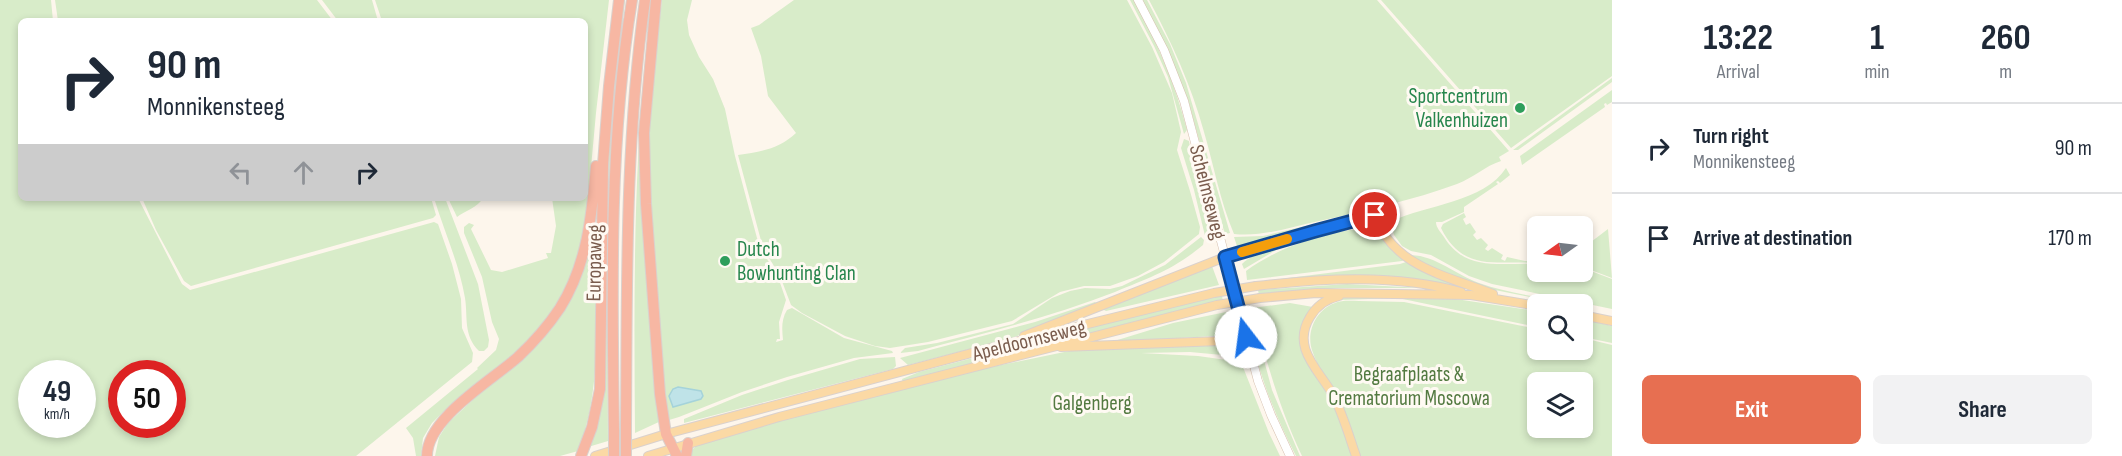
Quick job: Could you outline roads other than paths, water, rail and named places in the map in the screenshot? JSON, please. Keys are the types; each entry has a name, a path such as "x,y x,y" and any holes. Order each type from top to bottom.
{"highway":[{"path":"581,456 589,438 600,389 601,212 609,86 619,0"},
{"name":"Europaweg","path":"614,456 614,213 621,87 632,0"},
{"name":"Europaweg","path":"626,456 628,190 635,79 645,0"},
{"path":"656,0 647,94 644,164 654,337 666,434 676,452"},
{"path":"427,456 430,441 441,421 530,345 546,327 570,289 587,239 593,201 600,117 609,86"},
{"path":"686,456 688,443"}],"main road":[{"name":"Schelmseweg","path":"1138,0 1164,50 1184,101 1264,398 1290,456"},
{"path":"998,346 1225,257 1375,215 1386,238 1406,259 1504,299"},
{"name":"Apeldoornseweg","path":"596,456 666,434 998,346 1214,293 1257,286 1320,281 1378,280 1441,286 1471,295"},
{"name":"Apeldoornseweg","path":"648,456 676,452 688,443 779,417 1217,305 1260,298 1351,292 1471,295 1527,304"},
{"path":"1351,292 1330,298 1320,305 1307,322 1303,339 1308,359 1336,401 1356,456"},
{"path":"1593,317 1612,321"},
{"path":"1053,347 1221,341 1246,337"}],"water":[{"path":"678,387 701,391 703,396 701,399 673,407 669,396 673,389"}],"place":[{"name":"Sportcentrum Valkenhuizen","path":"1520,108"},
{"name":"Dutch Bowhunting Clan","path":"725,261"}],"park label":[{"name":"Begraafplaats & Crematorium Moscowa","path":"1409,386"},
{"name":"Galgenberg","path":"1092,403"}]}
